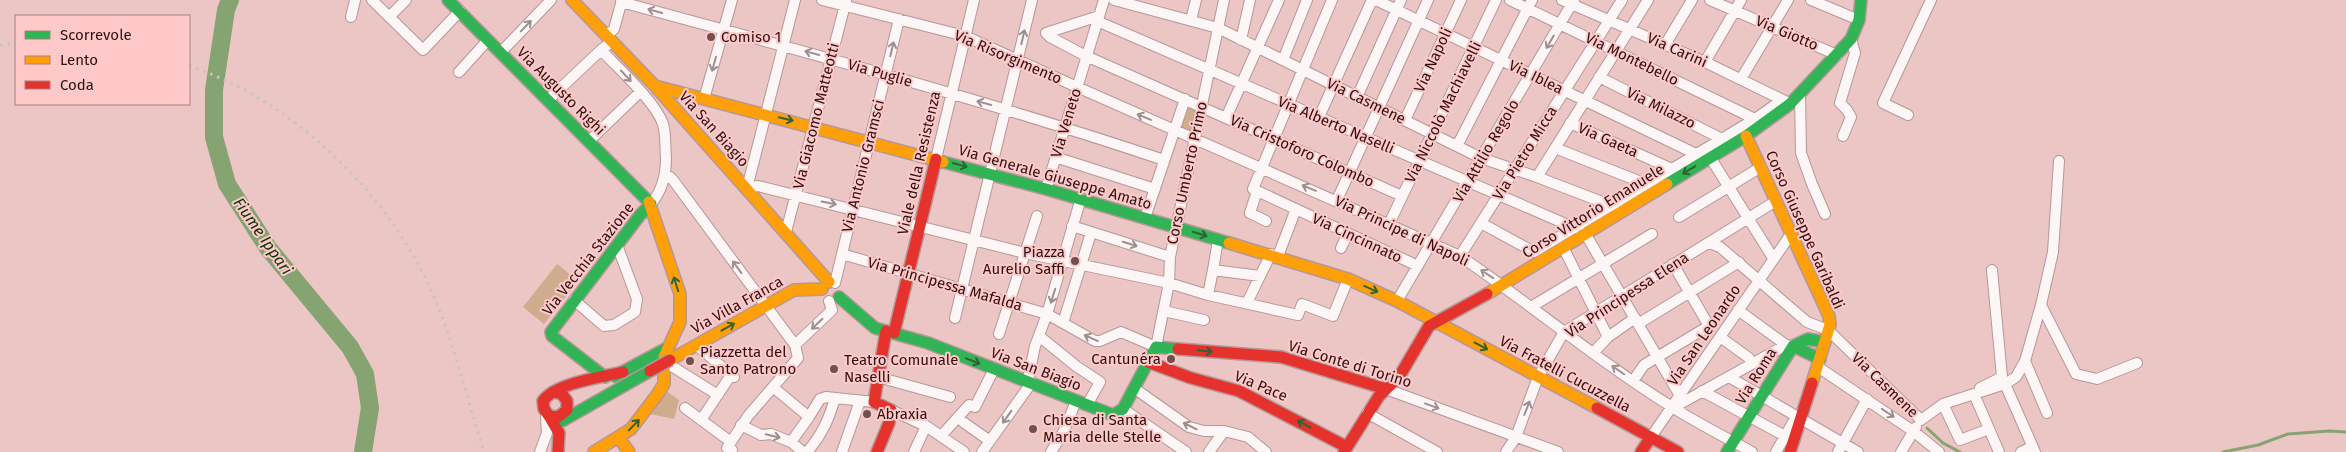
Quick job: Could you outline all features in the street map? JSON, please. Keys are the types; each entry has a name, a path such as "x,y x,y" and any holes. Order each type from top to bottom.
{"street":[{"path":"351,17 355,0"},
{"path":"372,0 423,50 460,11"},
{"path":"389,17 406,0"},
{"name":"Via Augusto Righi","path":"448,0 651,204"},
{"path":"501,52 551,0"},
{"name":"Via San Biagio","path":"572,0 655,86 786,232 828,285 823,297 834,299 875,328 928,343 1030,381 1108,414 1120,411"},
{"path":"682,117 686,107 702,98 732,0"},
{"path":"795,0 747,188 758,186 853,208 1025,253 1086,264 1169,283 1208,295 1298,315 1302,304 1333,316 1348,278"},
{"name":"Via Risorgimento","path":"822,0 846,3 965,36 1077,87"},
{"name":"Viale della Resistenza","path":"874,402 890,332 920,225 974,0"},
{"path":"955,318 976,239 1032,0"},
{"name":"Via Veneto","path":"1046,188 1104,0"},
{"name":"Via Casmene","path":"1114,0 1218,28 1481,158 1615,207"},
{"path":"1191,20 1196,0"},
{"name":"Corso Umberto Primo","path":"1156,348 1169,283 1170,257 1224,0"},
{"path":"1241,40 1250,0"},
{"path":"1226,118 1279,0"},
{"path":"1283,60 1307,0"},
{"path":"1266,221 1250,213 1257,191 1253,189 1332,0"},
{"path":"1319,117 1372,0"},
{"name":"Via Iblea","path":"1376,0 1399,5 1419,20 1696,154"},
{"path":"1337,200 1428,0"},
{"name":"Via Napoli","path":"1405,120 1461,0"},
{"name":"Via Niccolò Machiavelli","path":"1389,224 1496,0"},
{"name":"Via Montebello","path":"1510,0 1530,4 1560,24 1755,119"},
{"name":"Via Pietro Micca","path":"1460,256 1622,0"},
{"path":"1537,177 1648,0"},
{"path":"1665,45 1692,0"},
{"name":"Via Giotto","path":"1710,0 1837,55"},
{"path":"1705,62 1741,0"},
{"path":"1741,79 1788,0"},
{"path":"1811,0 1859,20"},
{"name":"Corso Vittorio Emanuele","path":"1349,450 1367,413 1386,389 1399,377 1425,330 1563,247 1580,231 1746,136 1786,102 1800,94 1851,39 1859,20 1861,0"},
{"path":"1908,115 1883,103 1930,0"},
{"path":"548,100 602,50 614,29 621,1"},
{"name":"Via Puglie","path":"621,1 830,58 1006,109 1164,160"},
{"name":"Via Carini","path":"1570,1 1705,62 1786,102"},
{"name":"Via Attilio Regolo","path":"1398,301 1560,24 1570,1"},
{"name":"Via Giacomo Matteotti","path":"786,232 830,58 846,3"},
{"path":"1457,146 1530,4"},
{"path":"1357,97 1399,5"},
{"name":"Via Antonio Gramsci","path":"828,285 842,254 899,19"},
{"name":"Via Cristoforo Colombo","path":"1098,19 1046,33 1050,38 1086,56 1402,196"},
{"name":"Via Alberto Naselli","path":"1098,19 1210,70 1580,231"},
{"path":"1844,136 1851,117 1840,103 1856,53 1851,39"},
{"path":"459,72 488,40"},
{"path":"594,452 619,438 640,418 664,384 664,357 677,333 680,322 681,303 651,204 658,196 666,170 664,126 658,114 602,50"},
{"name":"Via Milazzo","path":"1599,77 1722,139"},
{"name":"Via Generale Giuseppe Amato","path":"655,86 1046,188 1218,240 1275,255 1348,278 1398,301 1438,323"},
{"name":"Via Principe di Napoli","path":"1077,87 1337,200 1460,256 1502,285 1593,354 1730,447 1752,452"},
{"path":"589,141 640,92"},
{"path":"1800,94 1801,153 1825,214"},
{"path":"1144,218 1185,99"},
{"path":"1481,223 1534,252 1580,231 1646,184 1786,102"},
{"name":"Via Gaeta","path":"1570,124 1672,169"},
{"name":"Corso Giuseppe Garibaldi","path":"1746,136 1829,316 1828,330 1819,363 1798,418 1790,452"},
{"path":"1555,148 1646,184"},
{"path":"1055,157 1155,188"},
{"path":"1710,157 1772,258"},
{"name":"Via Casmene","path":"1709,242 1720,246 1807,322 1828,330 1921,420 1943,404 2005,384 2016,377 2025,361 2041,305 2053,252 2059,162"},
{"path":"1679,217 1761,167"},
{"path":"664,178 670,177 673,180 795,345 798,358 741,425 730,447 702,420 685,408"},
{"name":"Via Cincinnato","path":"1257,191 1418,266"},
{"path":"982,452 1030,381 1039,336 1081,198"},
{"name":"Via Principessa Elena","path":"1506,452 1516,437 1538,377 1564,332 1776,201"},
{"name":"Via Vecchia Stazione","path":"573,354 552,336 551,332 640,215 651,204"},
{"name":"Via Cincinnato","path":"1247,303 1260,276 1275,255 1296,209"},
{"path":"999,334 1037,216"},
{"path":"1072,226 1170,257"},
{"path":"1580,231 1603,264 1682,399 1702,391 1790,346"},
{"path":"1063,323 1086,264 1091,232"},
{"path":"1341,248 1348,233"},
{"path":"1531,307 1652,234"},
{"name":"Via San Leonardo","path":"1641,452 1672,408 1682,399 1772,258 1791,234"},
{"path":"1208,295 1218,240"},
{"path":"574,300 604,326 614,325 635,312 637,298 617,245"},
{"path":"1563,247 1608,336"},
{"name":"Via Principessa Mafalda","path":"842,254 1047,314"},
{"path":"1593,354 1608,336 1690,293 1739,262"},
{"path":"1633,381 1644,365 1709,326 1673,264"},
{"path":"1212,270 1260,276"},
{"path":"1974,394 1981,387 2002,377 1992,270"},
{"path":"795,345 832,310 834,299 840,289 828,285"},
{"name":"Via Villa Franca","path":"555,420 578,410 668,362 794,290 828,285"},
{"path":"2041,305 2076,374 2097,379 2137,363"},
{"path":"1738,310 1790,346 1819,363 1939,452"},
{"path":"1164,311 1204,320"},
{"name":"Via Conte di Torino","path":"1047,314 1096,342 1120,332 1156,348 1281,357 1386,389 1557,452"},
{"name":"Via Fratelli Cucuzzella","path":"1438,323 1678,452"},
{"path":"1039,336 1076,366 1100,382 1088,406"},
{"path":"1720,337 1749,358"},
{"name":"Via Roma","path":"1730,447 1790,346 1800,340 1810,338 1825,342"},
{"path":"696,345 733,376 702,420"},
{"path":"540,452 555,420 566,410 567,401 571,397 623,372 668,347"},
{"path":"1156,348 1120,411 1186,452"},
{"path":"573,354 605,377"},
{"path":"573,354 580,363 584,374 577,385"},
{"path":"2025,361 2047,413"},
{"path":"668,362 718,395"},
{"name":"Via Pace","path":"1148,362 1191,378 1239,391 1283,412 1349,450"},
{"path":"881,378 960,400 975,407 994,369"},
{"path":"570,452 555,420 542,403 548,394 553,392 623,372"},
{"path":"1729,376 1798,418 1840,448 1858,452"},
{"path":"2005,384 2034,449 2021,452"},
{"path":"774,388 809,417"},
{"path":"1134,388 1189,427 1204,431 1224,431 1248,437 1266,452"},
{"path":"1702,391 1785,436"},
{"path":"553,392 562,394 567,401"},
{"path":"1974,394 1999,452"},
{"path":"1974,394 1999,452"},
{"path":"791,442 820,399 831,399 859,404 874,402 891,413 906,415 926,426 964,452"},
{"path":"807,452 819,439 827,424 831,399"},
{"path":"1840,448 1866,399"},
{"path":"941,436 960,400"},
{"path":"1051,452 1064,431 1076,401"},
{"path":"842,452 859,404"},
{"path":"1943,404 1960,440 1989,429"},
{"path":"877,452 891,413"},
{"path":"1367,413 1437,452"},
{"path":"1776,452 1798,418"},
{"path":"555,420 559,433 558,452"},
{"path":"1901,452 1921,420"},
{"path":"962,422 990,441"},
{"path":"741,425 761,435 771,434 791,442 803,452"},
{"path":"914,452 926,426"},
{"path":"1209,452 1224,431"},
{"path":"619,438 630,452"}],"shaded area":[{"path":"1187,104 1196,109 1191,132 1179,127"},
{"path":"557,264 578,281 544,324 523,307"},
{"path":"665,390 679,400 674,419 650,414"}],"waterway":[{"name":"Fiume Ippari","path":"230,0 226,10 214,90 214,137 227,184 268,248 350,347 365,374 370,408 363,452"},
{"path":"1927,428 1943,443 1960,452"},
{"path":"2223,452 2258,445 2288,434 2329,431 2346,432"}],"railway":[{"path":"0,45 15,44"},
{"path":"190,66 227,81 264,101 299,126 332,154 362,185 389,218 412,254 431,290 453,350 484,452"}],"traffic: fast":[{"path":"448,0 649,202"},
{"path":"1667,184 1746,136 1790,104 1851,39 1859,20 1861,0"},
{"path":"943,162 1046,189 1229,243"},
{"path":"605,377 552,336 551,332 640,215 651,204"},
{"path":"839,297 875,328 928,343 1113,415 1123,409 1156,347 1178,349"},
{"path":"1727,452 1793,346 1808,339 1825,342"},
{"path":"1793,346 1820,359"},
{"path":"615,376 669,347"},
{"path":"562,421 650,371"}],"traffic: slow":[{"path":"572,0 655,86 829,282"},
{"path":"655,86 943,162"},
{"path":"1746,136 1829,316 1830,325 1812,383"},
{"path":"1487,294 1667,184"},
{"path":"594,452 631,429 657,395 664,384 664,357 680,322 680,294 649,202"},
{"path":"1229,243 1348,279 1397,301 1597,408"},
{"path":"670,360 794,290 822,289"},
{"path":"619,438 629,452"}],"traffic: jam":[{"path":"894,333 936,159"},
{"path":"1344,452 1379,396 1399,377 1429,326 1487,294"},
{"path":"877,452 889,423 891,410 874,402 886,331"},
{"path":"1178,349 1281,357 1386,389"},
{"path":"650,371 670,360"},
{"path":"1148,362 1191,378 1239,391 1347,447"},
{"path":"553,392 562,394 567,401 567,410 558,417 549,416 544,409 543,401 549,395 558,390 568,385 623,372"},
{"path":"1790,452 1812,383"},
{"path":"1597,408 1678,452"},
{"path":"549,416 559,433 558,452"},
{"path":"1641,452 1651,437"}],"place":[{"name":"Comiso 1","path":"711,37"},
{"name":"Piazza Aurelio Saffi","path":"1075,261"},
{"name":"Cantunéra","path":"1171,359"},
{"name":"Piazzetta del Santo Patrono","path":"690,361"},
{"name":"Teatro Comunale Naselli","path":"834,369"},
{"name":"Abraxia","path":"867,414"},
{"name":"Chiesa di Santa Maria delle Stelle","path":"1033,429"}]}
